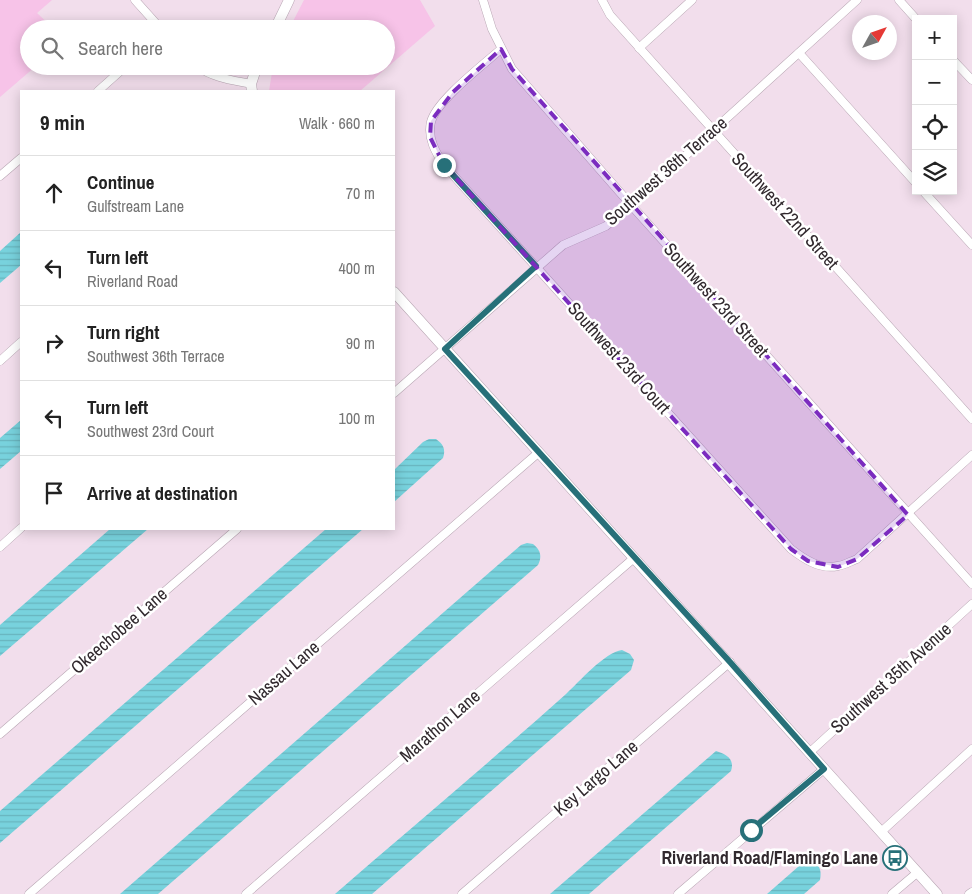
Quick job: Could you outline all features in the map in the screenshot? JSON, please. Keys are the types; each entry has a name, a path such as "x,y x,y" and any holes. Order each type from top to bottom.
{"street":[{"path":"135,0 153,20"},
{"path":"279,20 289,0"},
{"name":"Southwest 23rd Street","path":"483,0 492,29 512,69 631,205 972,584"},
{"name":"Southwest 22nd Street","path":"602,0 610,15 639,48 972,419"},
{"path":"639,48 692,0"},
{"name":"Southwest 36th Terrace","path":"445,349 536,266 562,245 606,226 631,205 857,0"},
{"path":"899,0 912,15"},
{"name":"Southwest 23rd Court","path":"501,50 453,92 439,107 431,121 430,137 436,153 444,165 791,548 808,561 838,567 857,559 908,514"},
{"path":"799,53 912,179"},
{"path":"957,64 972,80"},
{"path":"99,90 116,75"},
{"path":"214,75 252,88 255,75"},
{"path":"0,176 20,159"},
{"path":"927,195 972,246"},
{"path":"395,293 730,662 809,753 937,894"},
{"path":"0,361 20,343"},
{"path":"395,392 445,349"},
{"name":"Nassau Lane","path":"29,894 538,452"},
{"path":"908,514 972,455"},
{"path":"0,547 20,529"},
{"name":"Okeechobee Lane","path":"0,734 236,530"},
{"name":"Marathon Lane","path":"246,894 634,558"},
{"name":"Southwest 35th Avenue","path":"809,753 972,604"},
{"name":"Key Largo Lane","path":"462,894 730,662"},
{"path":"881,832 972,750"},
{"path":"678,894 824,769"},
{"path":"892,894 918,872"}],"highlighted area":[{"path":"501,49 512,69 908,515 857,559 838,567 808,561 791,549 444,165 430,137 431,121 453,92"}],"shaded area":[{"path":"0,0 52,0 37,13 44,20 20,20 20,75 26,75 0,97"},
{"path":"304,0 420,0 435,26 395,61 395,20 294,20"},
{"path":"272,75 378,75 361,90 269,90"}],"water":[{"path":"20,233 20,266 0,283 0,251"},
{"path":"20,421 20,452 0,469 0,438"},
{"path":"429,439 436,439 444,449 443,458 395,501 395,469 423,442"},
{"path":"109,530 147,530 0,656 0,625"},
{"path":"325,530 362,530 0,843 0,811"},
{"path":"527,543 536,546 539,551 540,559 538,565 158,894 120,894 521,545"},
{"path":"622,650 630,654 634,660 631,670 372,894 335,894 566,694 600,662 615,652"},
{"path":"716,751 731,760 731,771 589,894 550,894"},
{"path":"807,859 811,859 818,865 821,876 820,880 804,894 767,894"}],"place":[{"name":"Riverland Road/Flamingo Lane","path":"895,858"}],"route":[{"path":"444,165 536,266 445,349 730,662 824,769 751,830"}]}
